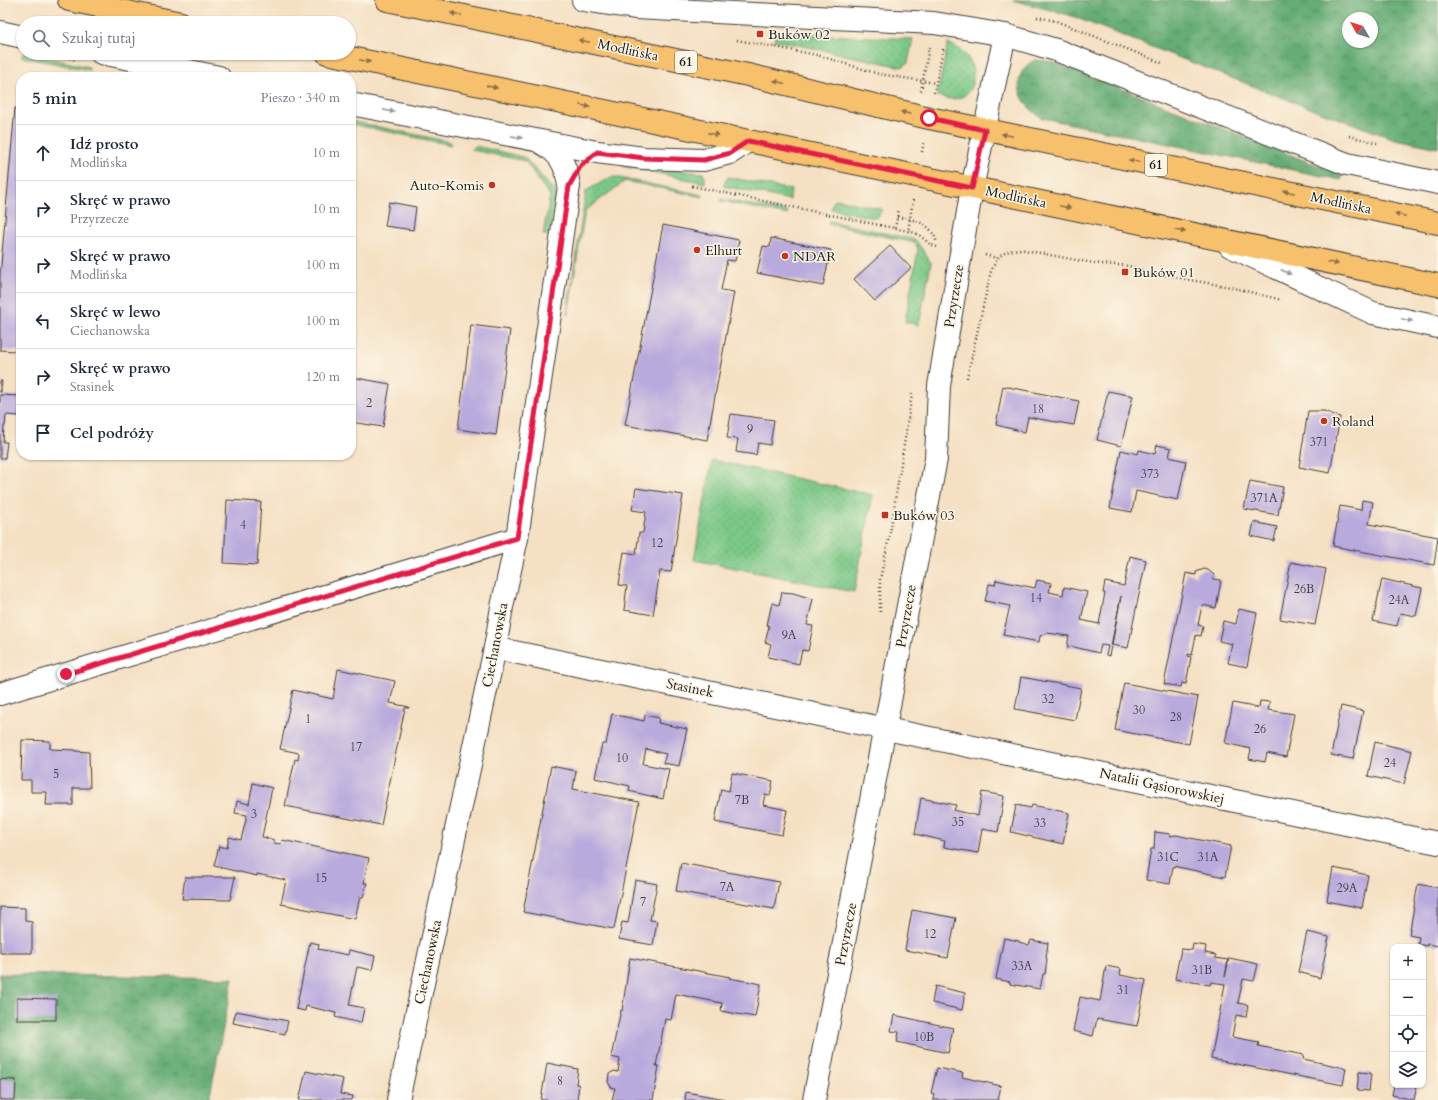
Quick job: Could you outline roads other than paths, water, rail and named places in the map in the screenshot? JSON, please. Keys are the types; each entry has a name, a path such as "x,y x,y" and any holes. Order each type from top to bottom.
{"main road":[{"path":"69,0 147,16"},
{"name":"Modlińska","path":"387,0 748,75 985,130 1438,223"},
{"name":"Modlińska","path":"356,59 1438,285"}],"street":[{"path":"583,0 635,8 934,23 1005,35 1056,50 1347,164 1438,183"},
{"path":"0,32 16,35"},
{"path":"985,130 1005,35"},
{"path":"135,60 194,72"},
{"path":"356,105 540,142 597,152 644,158 704,160 730,153 748,141"},
{"name":"Przyrzecze","path":"814,1100 886,729 936,459 939,386 972,188 985,130"},
{"name":"Ciechanowska","path":"398,1100 495,648 517,538 569,186 567,171 562,161 550,148 540,142"},
{"name":"Ciechanowska","path":"569,186 580,167 597,152"},
{"name":"Modlińska","path":"1213,238 1373,313 1438,327"},
{"path":"0,694 517,538"},
{"name":"Stasinek","path":"495,648 886,729"},
{"name":"Natalii Gąsiorowskiej","path":"886,729 1438,843"}],"place":[{"name":"Buków 02","path":"760,34"},
{"name":"Auto-Komis","path":"492,185"},
{"name":"Elhurt","path":"697,250"},
{"name":"NDAR","path":"785,256"},
{"name":"Buków 01","path":"1125,272"},
{"name":"Roland","path":"1324,421"},
{"name":"Buków 03","path":"885,515"}]}
